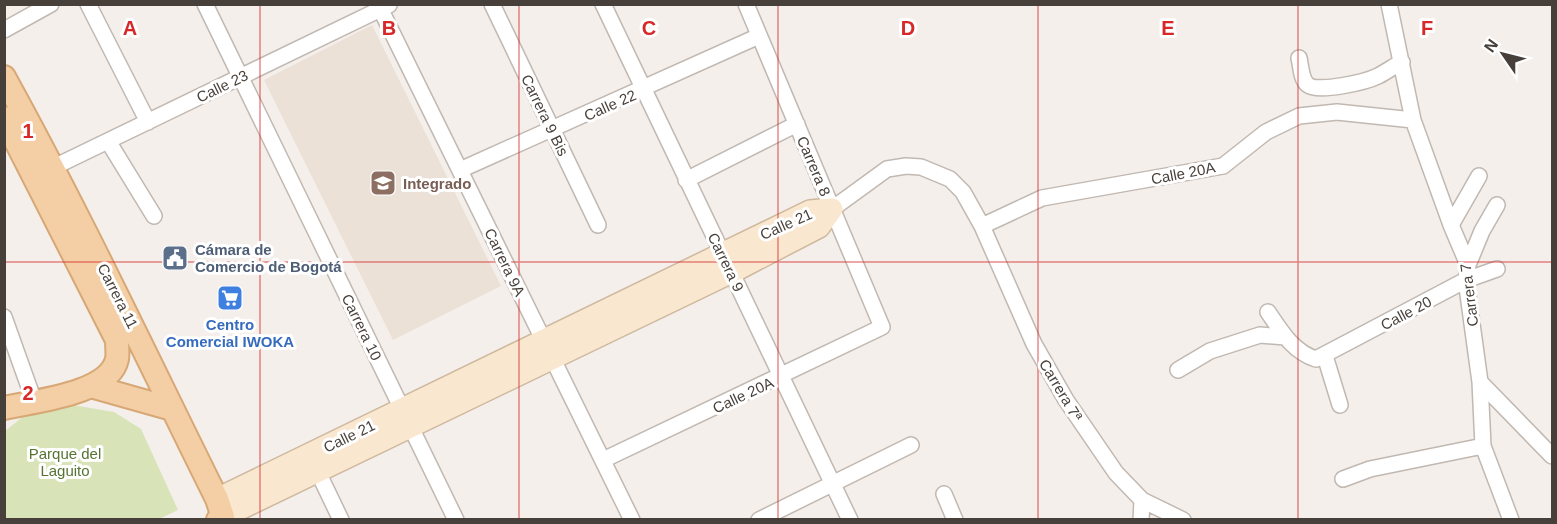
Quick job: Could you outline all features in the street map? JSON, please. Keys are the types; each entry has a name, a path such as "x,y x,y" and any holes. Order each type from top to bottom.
{"main road":[{"name":"Carrera 11","path":"4,77 54,167 172,409 220,514"},
{"name":"Carrera 11","path":"4,117 117,340 117,359 114,367 110,374 94,387"},
{"path":"4,408 94,387 172,409"}],"street":[{"path":"4,30 51,4"},
{"path":"88,4 148,122"},
{"name":"Carrera 9 Bis","path":"492,4 597,225"},
{"name":"Carrera 9","path":"603,4 850,519"},
{"name":"Carrera 8","path":"746,4 882,327"},
{"name":"Carrera 7","path":"1389,4 1413,120 1467,272 1480,382 1483,446 1511,519"},
{"name":"Carrera 10","path":"207,5 456,519"},
{"name":"Calle 23","path":"54,167 383,6"},
{"name":"Carrera 9A","path":"383,6 460,170 632,519"},
{"name":"Calle 22","path":"460,170 644,90 759,36"},
{"path":"1299,58 1303,79 1307,85 1316,88 1352,84 1377,77 1402,62"},
{"name":"Calle 20A","path":"982,226 1042,198 1222,165 1266,132 1299,116 1336,112 1413,120"},
{"path":"686,180 797,124"},
{"path":"108,141 154,216"},
{"name":"Carrera 7ª","path":"832,209 887,169 921,167 939,173 957,186 982,226 1034,344 1066,399 1116,473 1142,500 1183,519"},
{"path":"1451,225 1479,176"},
{"path":"1467,272 1482,231 1497,205"},
{"name":"Calle 21","path":"220,514 406,418 726,263 810,211 832,209"},
{"name":"Calle 20","path":"1321,358 1467,272 1497,269"},
{"path":"1269,312 1285,337 1304,356 1321,358 1340,405"},
{"path":"4,317 34,401"},
{"name":"Calle 20A","path":"603,460 882,327"},
{"path":"1178,370 1210,351 1260,335 1285,337"},
{"path":"1480,382 1551,452"},
{"name":"Calle 21","path":"220,514 318,472 406,418"},
{"path":"759,519 911,444"},
{"path":"1344,479 1370,469 1483,446"},
{"path":"318,472 341,519"},
{"path":"944,494 955,519"},
{"path":"1141,519 1142,500"}],"shaded area":[{"name":"Integrado","path":"372,25 501,286 393,340 264,80"}],"green space":[{"name":"Parque del Laguito","path":"55,402 114,412 141,429 178,510 159,519 5,520 5,431 24,416"}],"place":[{"name":"Integrado","path":"383,183"},
{"name":"Cámara de Comercio de Bogotá","path":"175,258"},
{"name":"Centro Comercial IWOKA","path":"230,298"}]}
